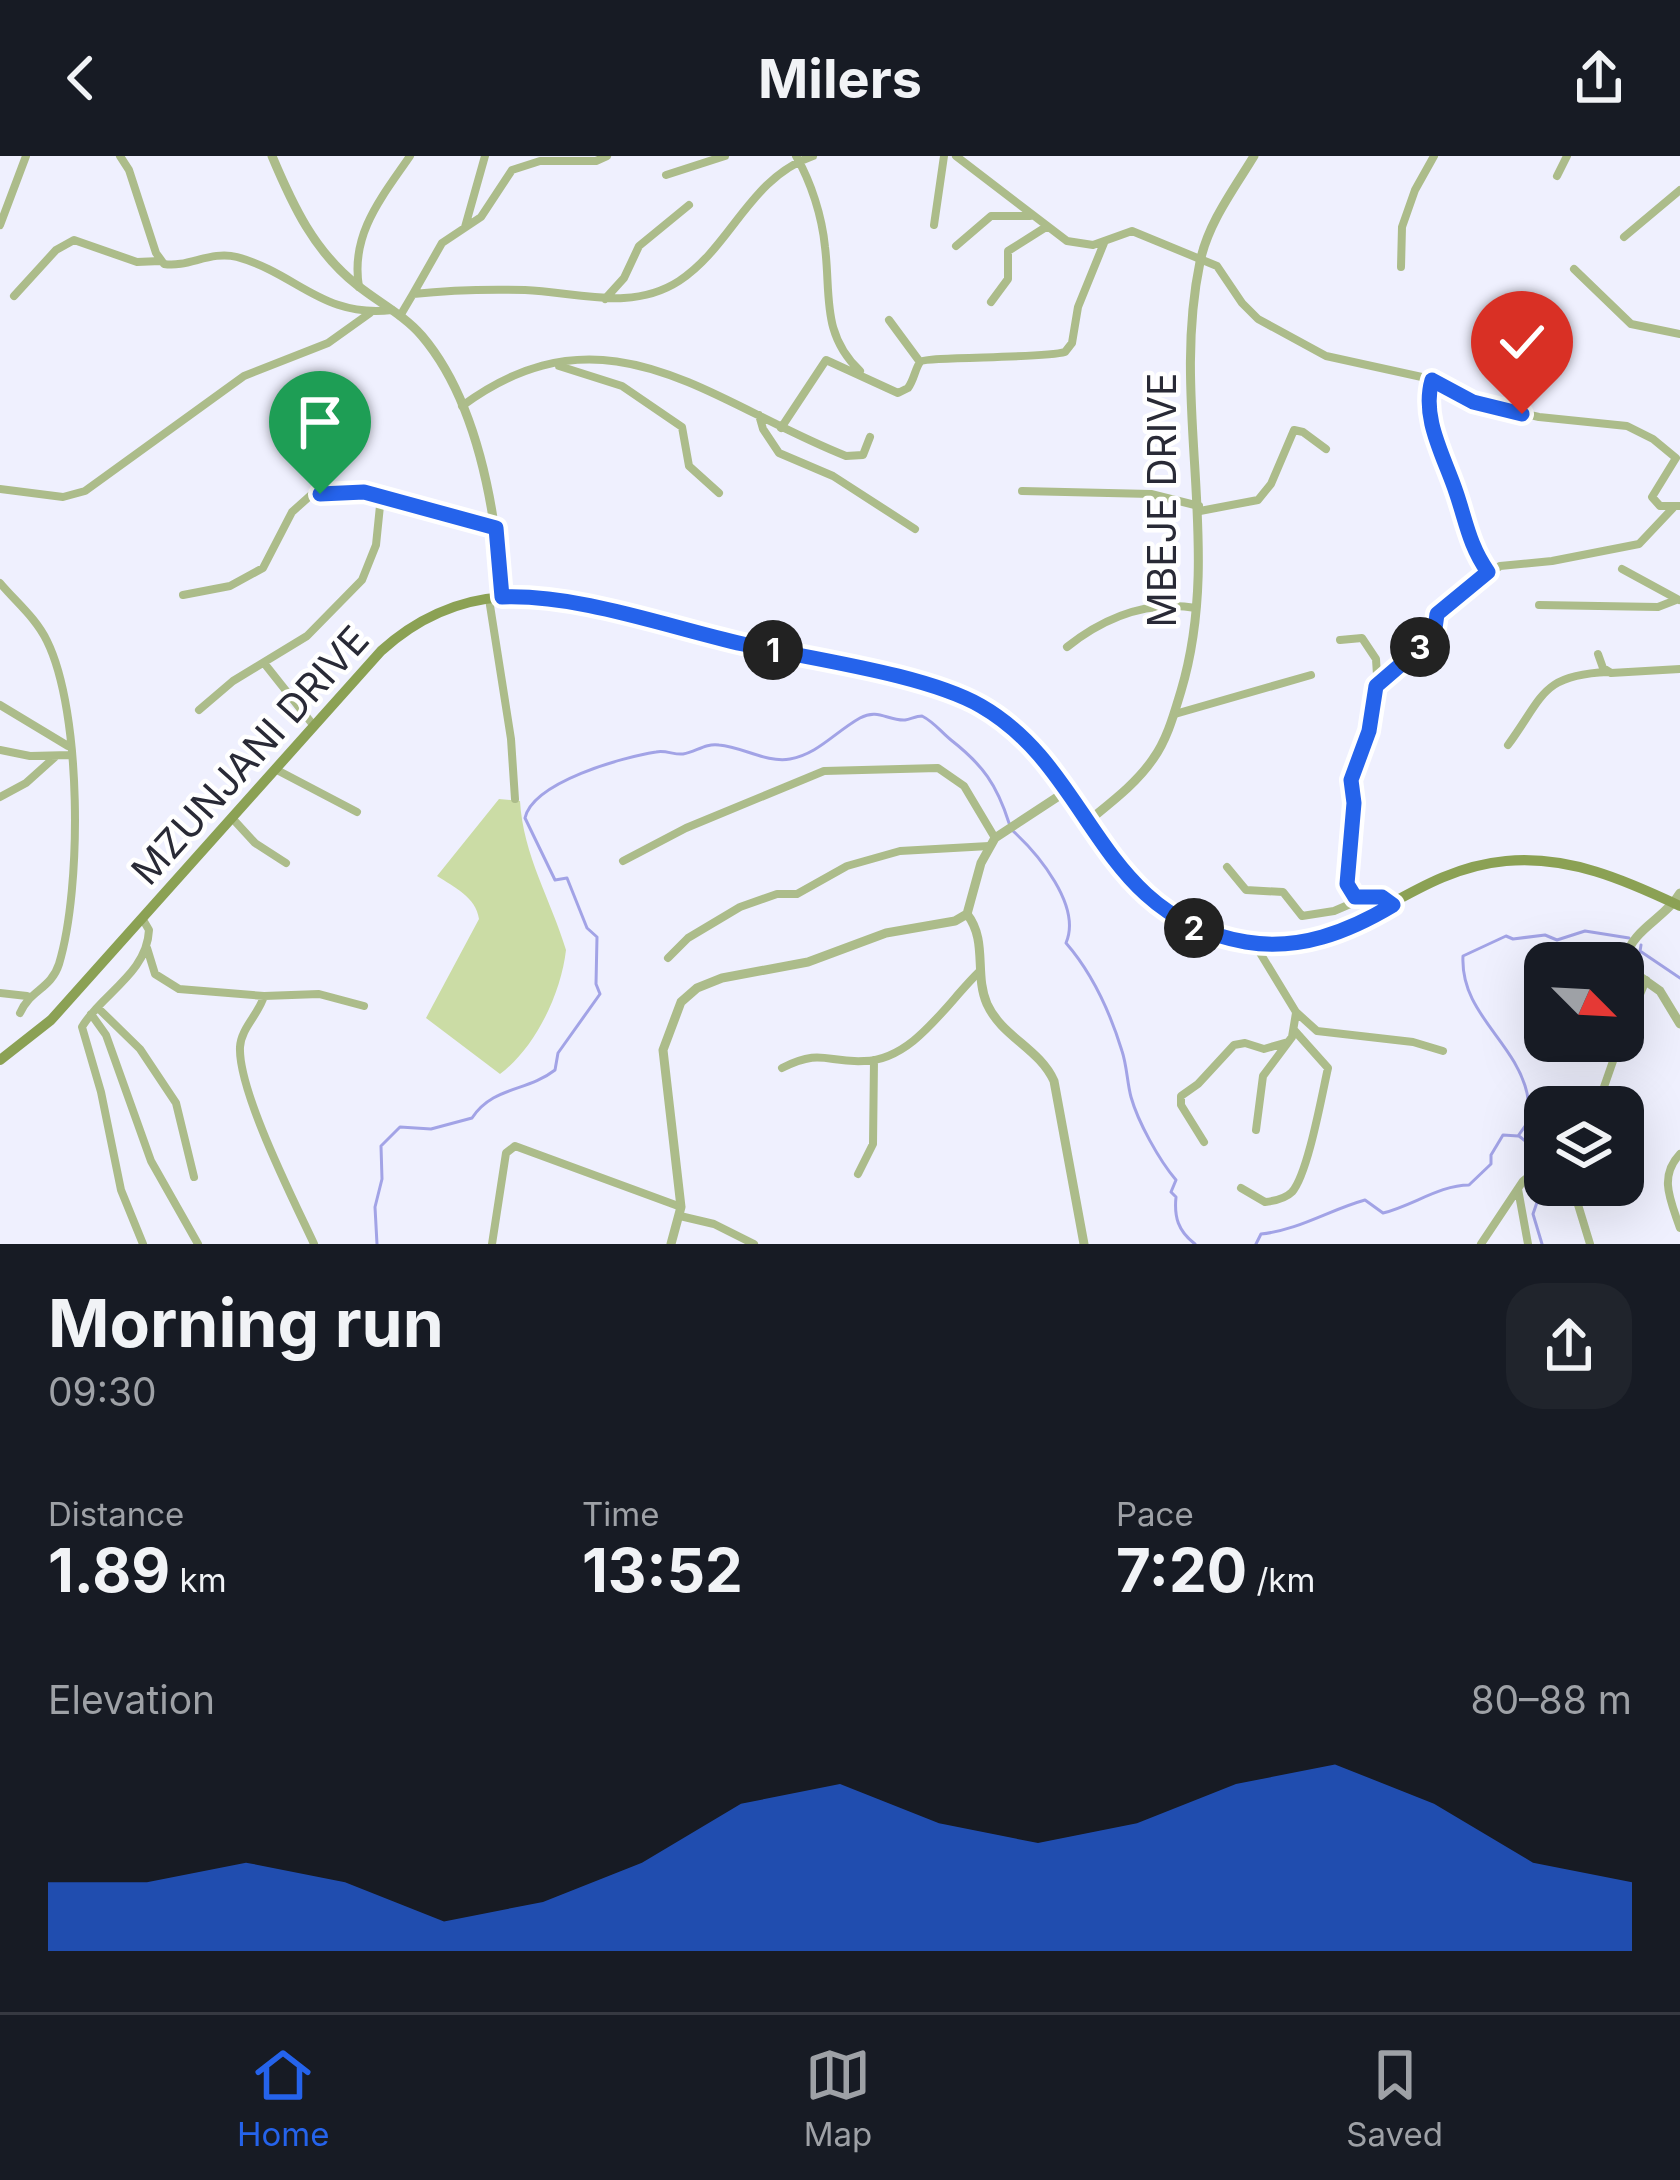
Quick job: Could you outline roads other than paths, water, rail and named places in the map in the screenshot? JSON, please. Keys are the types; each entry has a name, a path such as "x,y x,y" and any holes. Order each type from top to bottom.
{"main road":[{"name":"MZUNJANI DRIVE","path":"0,1060 51,1019 403,633 452,608 495,598 547,599 954,693 985,708 1018,734 1125,874 1163,910 1210,934 1254,944 1324,938 1446,874 1518,860 1582,867 1678,901"}],"street":[{"path":"0,225 26,156"},
{"path":"120,156 160,261"},
{"path":"272,156 321,252 426,341 462,406 496,528 495,598 515,799"},
{"path":"359,287 362,232 410,156"},
{"path":"464,228 485,156"},
{"path":"14,296 56,250 74,240 137,262 160,261 171,266 208,256 241,258 332,304 370,313 396,313 413,294 435,251 481,218 512,170 540,161 596,161 607,156"},
{"path":"666,176 724,156"},
{"path":"413,294 525,290 605,299 644,296 680,280 700,263 760,188 798,159 814,156"},
{"path":"934,226 944,156"},
{"path":"956,156 1031,216 1076,244 1105,242 1132,231 1217,266 1258,319 1327,356 1432,380 1480,404 1538,417 1615,423 1643,433 1676,458 1652,497 1660,506 1677,507"},
{"name":"MBEJE DRIVE","path":"1087,822 1143,772 1162,744 1188,669 1198,608 1200,509 1190,410 1201,260 1214,224 1254,156"},
{"path":"1400,267 1402,227 1434,156"},
{"path":"1557,176 1567,156"},
{"path":"798,159 825,241 836,342 870,380"},
{"path":"1624,237 1680,190"},
{"path":"605,299 620,284 643,242 689,205"},
{"path":"956,246 991,217 1031,216"},
{"path":"991,302 1008,279 1007,251 1046,227"},
{"path":"781,428 824,360 903,392 913,383 920,362 929,357 970,360 1065,352 1105,242"},
{"path":"1574,269 1631,324 1680,334"},
{"path":"0,488 58,497 78,494 250,372 328,343 370,313"},
{"path":"889,320 920,362"},
{"path":"462,406 505,379 595,359 637,363 854,458 863,455 870,437"},
{"path":"552,365 622,386 682,427 689,466 719,493"},
{"path":"1432,380 1431,424 1458,496 1468,539 1488,572"},
{"path":"759,414 779,453 833,476 915,530"},
{"path":"1022,490 1150,494 1200,509 1243,506 1258,500 1271,484 1294,430 1326,448"},
{"path":"183,595 230,586 263,568 284,524 304,497 344,491 381,496 496,528"},
{"path":"199,710 233,681 307,636 362,580 376,545 381,496"},
{"path":"1376,686 1434,636 1437,614 1488,572 1500,566 1633,547 1677,507"},
{"path":"1622,569 1678,600"},
{"path":"0,583 50,646 64,699 74,797 70,900 56,971 45,986 27,997 20,1013"},
{"path":"1539,605 1658,607 1678,600"},
{"path":"1067,647 1103,621 1146,608 1198,608"},
{"path":"1340,640 1358,636 1376,659 1369,731 1351,780 1354,803 1347,884 1351,894 1364,899"},
{"path":"1598,654 1608,672"},
{"path":"264,663 314,726"},
{"path":"1508,745 1557,680 1680,669"},
{"path":"1173,714 1311,675"},
{"path":"0,705 69,750"},
{"path":"0,797 69,750"},
{"path":"0,751 56,755"},
{"path":"623,861 686,828 831,770 938,768 964,785 995,839"},
{"path":"275,769 357,812"},
{"path":"668,958 688,938 740,908 776,894 797,894 847,866 900,851 995,839 1065,792"},
{"path":"232,818 255,843 286,863"},
{"path":"671,1244 680,1212 663,1050 681,1002 697,988 722,978 808,962 886,933 955,921 967,914 995,839"},
{"path":"1226,867 1246,890 1283,892 1302,916 1334,911 1364,899 1382,897 1393,905"},
{"path":"1678,901 1636,936 1625,954 1629,969 1669,1002 1680,1024"},
{"path":"967,914 976,925 989,1009 1010,1035 1045,1064 1054,1081 1084,1244"},
{"path":"142,918 149,930 146,946 122,985 95,1011 82,1032 98,1077 119,1183 143,1244"},
{"path":"1254,944 1296,1012 1323,1033 1414,1042 1443,1052"},
{"path":"146,946 155,974 172,987 264,996 320,994 364,1006"},
{"path":"782,1068 813,1056 874,1060 898,1053 981,970"},
{"path":"1644,984 1646,979"},
{"path":"0,993 27,997"},
{"path":"264,996 240,1043 242,1066 314,1244"},
{"path":"95,1011 140,1049 176,1103 194,1177"},
{"path":"95,1011 151,1161 198,1244"},
{"path":"1256,1130 1263,1076 1288,1042 1296,1012"},
{"path":"1241,1188 1265,1202 1286,1196 1306,1159 1328,1068 1294,1030"},
{"path":"1204,1142 1181,1105 1181,1096 1234,1045 1264,1048 1288,1042"},
{"path":"858,1174 873,1144 874,1060"},
{"path":"492,1244 506,1153 515,1146 754,1244"},
{"path":"1680,1154 1666,1178 1680,1228"},
{"path":"1481,1244 1524,1182"},
{"path":"1518,1188 1528,1244"},
{"path":"1578,1206 1590,1244"}],"waterway":[{"path":"377,1244 381,1146 400,1127 431,1129 472,1118 490,1100 555,1070 558,1053 600,994 597,937 587,928 567,878 555,880 525,818 544,793 581,773 641,755 683,754 714,745 790,759 818,748 866,715 905,720 922,716 980,767 1009,823"},
{"path":"1013,831 1045,867 1063,897 1068,913 1066,943 1106,1008 1124,1057 1134,1107 1176,1180 1171,1192 1176,1197 1178,1223 1195,1244"},
{"path":"1256,1244 1261,1234 1365,1200 1383,1213 1447,1188 1469,1185 1491,1164 1503,1135 1518,1136 1528,1122 1527,1093 1512,1058 1470,994 1463,956 1506,936 1545,935 1557,940 1585,931 1629,938"},
{"path":"1644,954 1680,978"},
{"path":"1519,1136 1524,1140"},
{"path":"1536,1206 1533,1214 1542,1244"}]}
